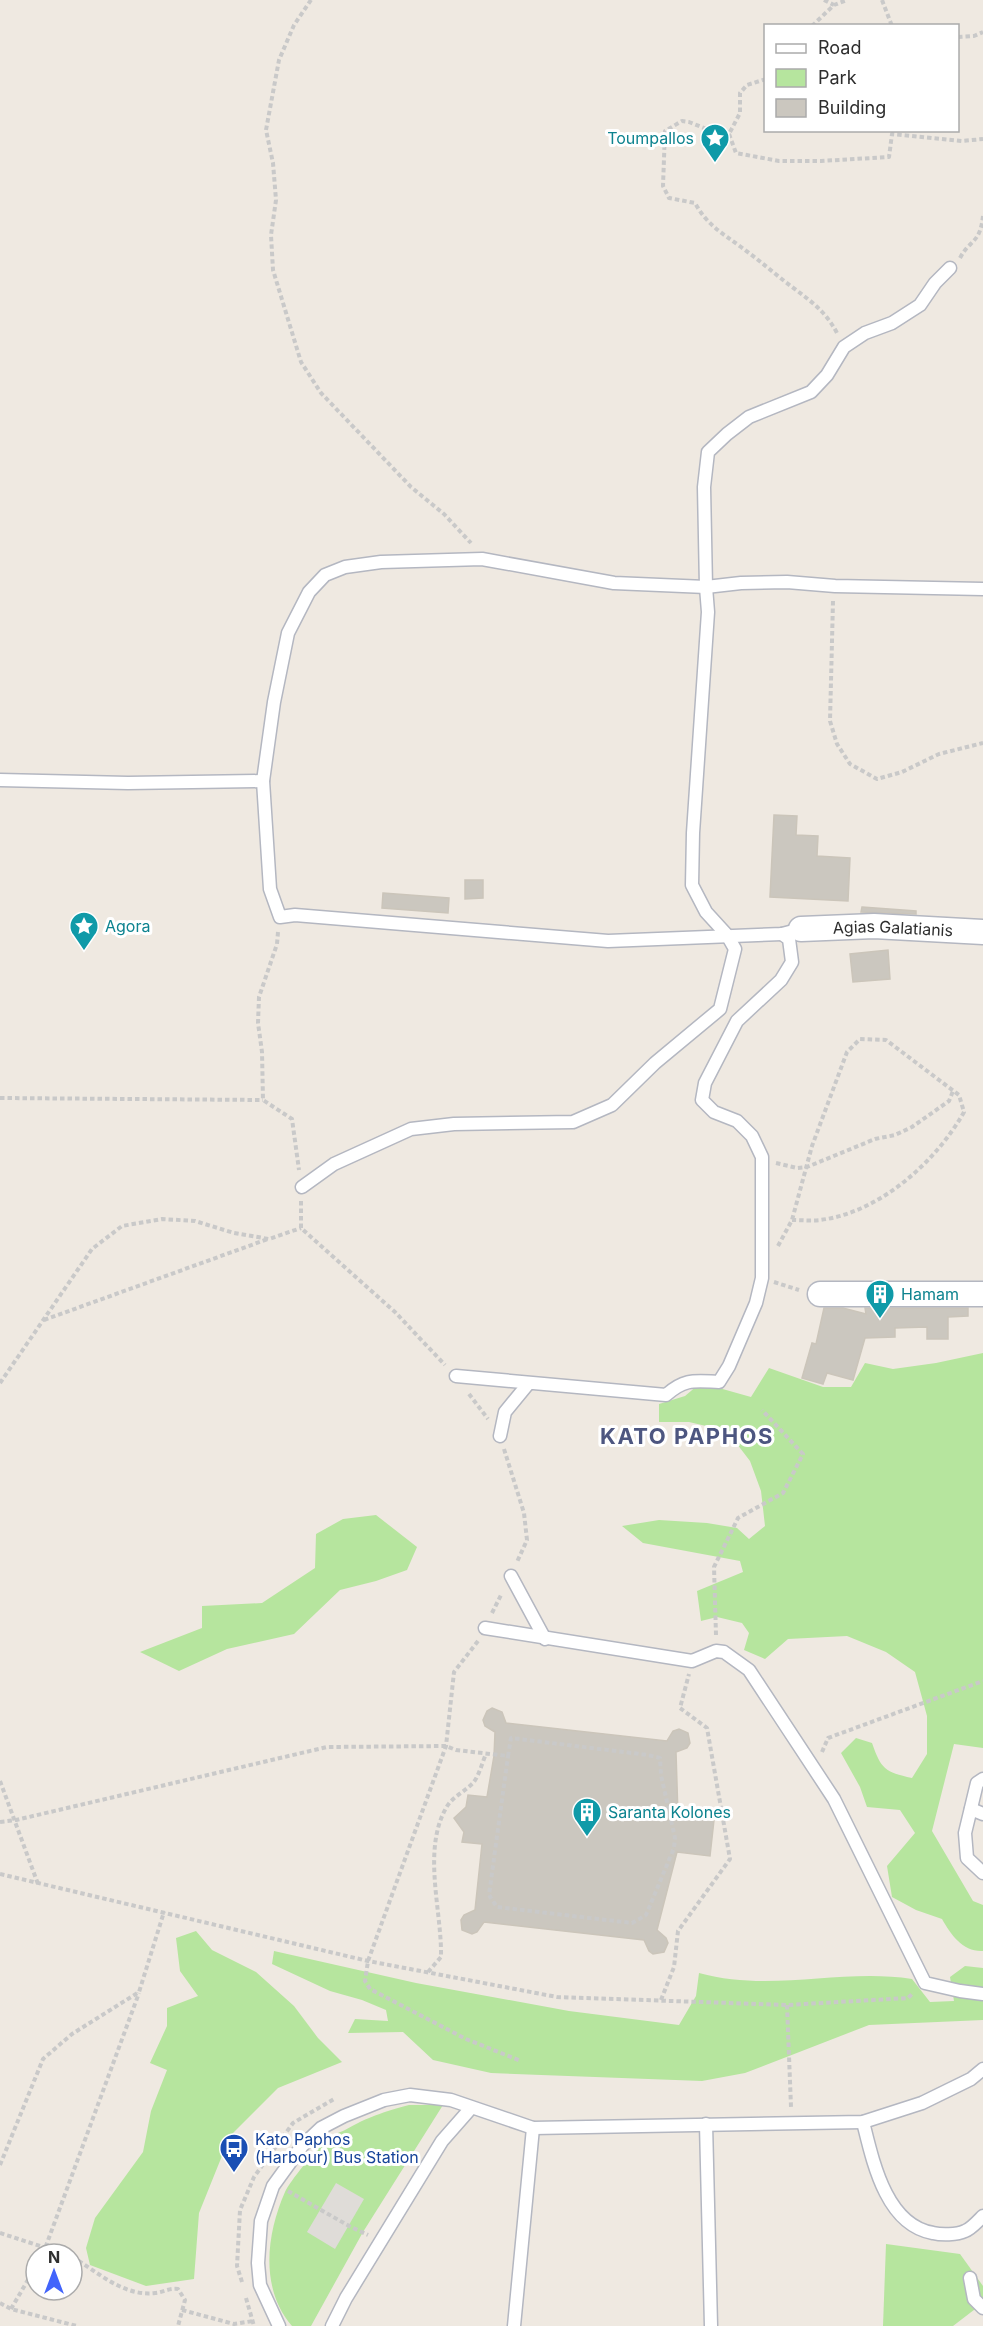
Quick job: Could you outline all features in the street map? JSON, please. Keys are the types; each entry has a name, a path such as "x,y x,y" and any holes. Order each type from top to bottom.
{"street":[{"name":"Agias Galatianis","path":"791,931 874,926 983,932"},
{"path":"820,1294 983,1294"}],"lane":[{"path":"302,1187 333,1164 411,1129 454,1124 573,1122 612,1105 656,1063 720,1009 735,949 706,912 692,885 693,833 708,612 704,487 708,452 749,417 811,392 826,375 844,347 864,333 892,323 920,305 935,283 950,268"},
{"path":"456,1376 666,1395 677,1385 694,1381 719,1382 729,1366 756,1303 762,1278 762,1157 752,1136 737,1121 714,1112 702,1100 705,1083 737,1021 781,981 792,962 789,939 791,931 608,941 295,915 280,917 270,890 263,781 274,702 288,633 309,592 325,575 345,567 381,562 482,559 614,583 706,587 741,583 787,582 835,586 983,589"},
{"path":"0,780 128,783 263,781"},
{"path":"500,1436 506,1412 528,1384"},
{"path":"510,1575 545,1639"},
{"path":"485,1628 692,1661 716,1651 724,1652 749,1670 834,1798 925,1983 960,1992 983,1994"},
{"path":"983,1779 977,1783 965,1833 967,1858 983,1873"},
{"path":"971,1809 983,1814"},
{"path":"279,2326 260,2285 258,2263 261,2221 273,2186 302,2146 321,2128 384,2100 410,2095 451,2100 533,2128 863,2122 922,2103 971,2079 983,2069"},
{"path":"332,2326 442,2140 471,2108"},
{"path":"863,2122 888,2198 903,2219 920,2231 939,2234 966,2231 983,2216"},
{"path":"706,2124 711,2326"},
{"path":"514,2326 533,2128"},
{"path":"970,2278 974,2299 983,2308"}],"path":[{"path":"311,0 294,25 279,60 266,130 273,163 276,200 271,236 276,282 301,362 321,393 411,488 444,514 465,535 482,559"},
{"path":"824,0 834,5"},
{"path":"814,24 834,5 847,0"},
{"path":"882,0 891,24"},
{"path":"959,37 974,36 983,32"},
{"path":"764,79 747,85 740,93 740,113 729,134 736,153 779,161 821,161 889,157 892,134 962,141 983,139"},
{"path":"729,134 714,132 682,121 665,131 663,186 669,198 694,203 704,218 716,229 816,304 831,322 844,347"},
{"path":"972,245 982,228 983,216"},
{"path":"950,268 963,252 983,235"},
{"path":"835,586 831,620 830,721 837,744 850,764 878,779 902,772 939,754 983,743"},
{"path":"263,1100 262,1052 258,1023 259,997 277,944 280,917"},
{"path":"792,1220 820,1220 850,1213 899,1188 952,1134 964,1112 959,1095 886,1040 860,1039 846,1052 807,1167 792,1220 762,1278 810,1294 820,1294"},
{"path":"762,1157 780,1165 807,1167 912,1127 949,1101 953,1091"},
{"path":"0,1098 263,1100 292,1119 302,1187 301,1228 395,1312 456,1376 500,1436 524,1514 527,1540 485,1628 472,1651 454,1672 446,1746 368,1961 365,1981 370,1989 466,2039 521,2061"},
{"path":"0,1383 92,1248 122,1226 162,1219 195,1221 234,1233 269,1239"},
{"path":"43,1320 301,1228"},
{"path":"716,1651 714,1567 738,1518 783,1493 803,1454 762,1410"},
{"path":"661,2000 674,1967 678,1931 730,1858 707,1728 681,1708 692,1661"},
{"path":"815,1769 828,1738 983,1681"},
{"path":"511,1738 660,1758 661,1775 675,1838 674,1848 646,1915 632,1923 497,1907 489,1895 508,1756 511,1738"},
{"path":"0,1822 327,1747 446,1746 456,1750 508,1756"},
{"path":"428,1972 441,1957 442,1937 436,1908 435,1858 439,1826 446,1806 474,1782 486,1754"},
{"path":"0,1781 38,1884"},
{"path":"0,1874 368,1961 557,1997 787,2005 908,1998 925,1983"},
{"path":"49,2242 139,1992 164,1912"},
{"path":"0,2165 43,2059 72,2034 139,1992"},
{"path":"787,2005 791,2123"},
{"path":"254,2177 286,2189 381,2242"},
{"path":"0,2233 30,2242"},
{"path":"84,2265 102,2278 136,2292 155,2293 170,2288 178,2289 185,2300 177,2326"},
{"path":"11,2309 24,2287"},
{"path":"0,2303 11,2309 77,2326"},
{"path":"182,2310 234,2324 253,2321"}],"green space":[{"path":"983,1353 983,1748 954,1744 932,1831 973,1901 983,1905 983,1951 976,1951 958,1941 942,1919 916,1910 892,1897 887,1866 915,1833 900,1810 867,1807 860,1787 841,1753 856,1738 872,1743 878,1759 885,1768 896,1774 912,1778 927,1754 927,1716 915,1672 886,1652 847,1636 788,1639 765,1659 744,1650 749,1633 742,1623 717,1617 701,1621 697,1591 743,1572 740,1561 643,1543 622,1526 659,1520 707,1523 737,1528 749,1539 765,1526 761,1491 750,1461 727,1431 689,1422 659,1422 659,1404 685,1396 698,1385 751,1397 769,1368 823,1387 851,1387 865,1363 893,1369"},
{"path":"376,1515 417,1547 407,1570 340,1590 294,1634 227,1649 179,1671 140,1652 202,1628 202,1606 262,1603 315,1568 316,1534 343,1519"},
{"path":"196,1931 212,1950 256,1972 294,2006 318,2038 342,2062 278,2088 230,2136 199,2213 194,2279 146,2286 90,2265 86,2248 95,2218 143,2152 151,2111 167,2070 150,2063 167,2026 167,2008 198,1996 180,1971 176,1938"},
{"path":"274,1951 416,1983 569,2011 679,2025 696,1996 699,1973 726,1979 753,1981 859,1976 912,1979 930,2002 954,2001 950,1977 965,1966 983,1968 983,2020 869,2025 745,2073 702,2081 491,2073 433,2060 403,2032 348,2033 355,2019 388,2021 386,2010 330,1991 272,1964"},
{"path":"409,2105 443,2105 363,2232 311,2326 292,2326 275,2296 269,2261 274,2226 285,2192 329,2138 369,2118"},
{"path":"886,2244 960,2254 983,2286 983,2303 953,2326 883,2326"}],"shaded area":[{"path":"336,2183 364,2199 335,2249 307,2232"}],"building":[{"path":"774,815 797,816 796,835 818,836 817,856 850,858 848,901 770,897"},
{"path":"465,880 483,880 483,898 465,899"},
{"path":"383,893 449,898 448,913 382,908"},
{"path":"862,907 916,911 916,914 861,912"},
{"path":"888,950 890,979 853,982 850,954"},
{"path":"824,1308 843,1308 866,1314 865,1308 968,1308 968,1316 948,1317 948,1339 927,1339 927,1327 895,1328 895,1337 865,1338 853,1380 827,1373 823,1384 802,1378 812,1343 816,1344"},
{"name":"Saranta Kolones","path":"492,1708 502,1712 506,1723 667,1741 673,1731 679,1729 688,1733 690,1743 687,1748 676,1752 678,1816 714,1820 710,1856 677,1852 657,1930 668,1943 664,1952 653,1954 644,1940 484,1922 477,1932 472,1934 462,1930 461,1920 464,1915 475,1910 482,1844 462,1842 464,1832 454,1818 466,1807 468,1795 487,1797 494,1756 495,1732 485,1726 483,1720 487,1711"}],"place":[{"name":"Toumpallos","path":"715,164"},
{"name":"Agora","path":"84,952"},
{"name":"Hamam","path":"880,1320"},
{"name":"Saranta Kolones","path":"587,1838"},
{"name":"Kato Paphos (Harbour) Bus Station","path":"234,2174"}],"district":[{"name":"KATO PAPHOS","path":"687,1436"}]}
